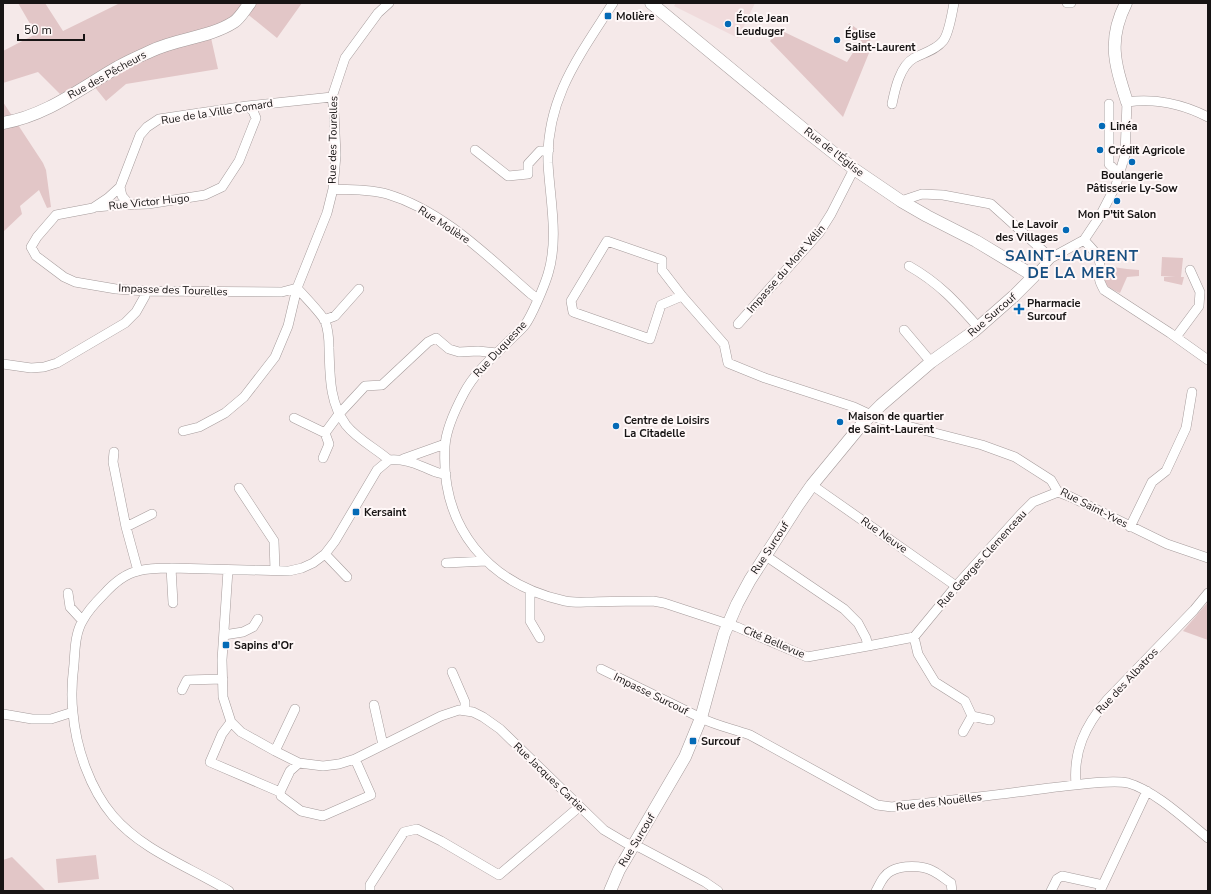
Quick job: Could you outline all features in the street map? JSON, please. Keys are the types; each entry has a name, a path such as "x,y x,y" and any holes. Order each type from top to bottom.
{"street":[{"name":"Rue des Pêcheurs","path":"3,123 15,121 49,108 118,66 153,50 214,32 236,21 250,3"},
{"name":"Rue des Tourelles","path":"183,431 199,427 225,413 244,397 275,357 288,326 297,288 327,213 333,189 336,155 332,97 345,58 378,13 389,3"},
{"name":"Rue Duquesne","path":"613,3 571,70 558,98 550,128 548,150 553,241 548,276 525,325 478,371 465,391 454,414 445,444 446,474 451,502 459,522 469,540 486,561 511,581 530,590 568,602 653,601 664,603 728,624"},
{"name":"Rue de l'Église","path":"651,3 796,123 854,168 927,216 976,241 1034,276"},
{"path":"892,104 896,88 904,68 912,59 935,48 944,41 954,3"},
{"path":"1034,276 1051,258 1084,240 1100,216 1120,175 1126,146 1127,102 1117,71 1114,54 1115,31 1118,18 1126,3"},
{"name":"Rue de la Ville Comard","path":"56,215 93,208 108,198 120,187 140,135 147,126 159,120 247,106 332,97"},
{"path":"1127,102 1147,100 1172,104 1208,117"},
{"path":"247,106 253,111 256,118 265,109 279,102"},
{"path":"1109,104 1109,164 1120,175"},
{"name":"Rue Victor Hugo","path":"93,208 148,204 205,195 222,186 239,161 256,118"},
{"path":"475,150 508,176 528,174 528,164 540,151 548,150"},
{"name":"Impasse du Mont Vélin","path":"738,324 819,233 831,214 854,168"},
{"path":"120,187 122,196 130,206"},
{"name":"Rue Molière","path":"333,189 367,190 387,194 420,208 474,245 538,299"},
{"path":"901,200 922,194 943,195 991,204 1051,258"},
{"name":"Impasse des Tourelles","path":"56,215 37,237 32,247 36,256 64,277 75,282 116,289 146,291 282,292 297,288"},
{"path":"1084,240 1097,254 1100,265 1098,280 1104,290 1176,337 1208,360"},
{"path":"607,241 662,260 662,270 682,296 661,305 650,338 573,312 571,301 607,241"},
{"path":"909,266 926,276 949,295 978,327"},
{"path":"1176,337 1199,306 1200,292 1190,270"},
{"name":"Rue Surcouf","path":"610,891 619,870 685,757 701,718 728,624 750,580 812,485 863,423 881,405 931,362 978,327 1014,296 1034,276"},
{"path":"297,288 324,320 328,335 331,389 339,414 346,426 389,460"},
{"path":"324,320 336,316 359,289"},
{"path":"3,364 31,368 44,367 57,363 125,323 136,312 145,296 146,291"},
{"name":"Rue Saint-Yves","path":"682,296 724,344 728,363 765,378 854,407 880,419 982,445 1015,457 1051,480 1058,492 1167,544 1208,558"},
{"path":"904,330 931,362"},
{"path":"325,433 339,414 365,386 382,385 432,340 449,349 459,352 478,351 497,353"},
{"path":"1130,527 1152,482 1166,471 1186,428 1192,392"},
{"path":"294,418 325,433 329,444 323,458"},
{"path":"229,891 137,840 112,815 95,789 78,746 73,712 72,679 75,648 82,620 94,604 108,590 122,578 138,571 154,568 289,570 302,568 313,563 325,554 335,541 369,483 378,470 389,460 402,459 445,444"},
{"path":"114,452 113,462 126,527 138,571"},
{"path":"402,459 420,465 439,474 446,474"},
{"name":"Rue Neuve","path":"812,485 956,586"},
{"path":"238,488 274,542 275,570"},
{"name":"Rue Georges Clemenceau","path":"914,637 956,586 1020,514 1033,502 1058,492"},
{"path":"126,527 152,514"},
{"path":"325,554 347,577"},
{"path":"766,556 844,609 858,623 866,638 868,646"},
{"path":"446,563 486,561"},
{"path":"171,568 173,603"},
{"path":"228,570 222,660 223,697 231,722 241,732 300,763 323,766 339,764 355,759 441,716 459,710 465,710 465,702 452,672"},
{"path":"530,590 530,622 540,638"},
{"path":"68,593 70,607 82,620"},
{"name":"Rue des Albatros","path":"1076,785 1077,758 1080,745 1096,713 1194,610 1208,593"},
{"path":"224,635 243,632 253,627 258,619"},
{"name":"Cité Bellevue","path":"728,624 807,657 914,637"},
{"path":"914,637 918,654 935,682 965,701 972,716"},
{"name":"Impasse Surcouf","path":"601,669 701,718"},
{"path":"182,690 187,680 223,679"},
{"path":"374,705 384,745"},
{"path":"275,751 295,709"},
{"name":"Rue Jacques Cartier","path":"465,710 482,717 500,729 604,830 626,843 641,848 699,878 718,891"},
{"path":"3,714 32,719 51,719 73,712"},
{"path":"972,716 990,720"},
{"path":"963,732 972,716"},
{"name":"Rue des Nouëlles","path":"701,718 714,724 750,735 877,805 892,807 1076,785 1114,782 1127,783 1148,791 1208,838"},
{"path":"231,722 222,734 210,762 280,792 281,796 301,811 323,816 371,795 355,759"},
{"path":"280,792 290,771 300,763"},
{"path":"1051,891 1057,879 1062,876 1102,888 1148,791"},
{"path":"370,891 370,885 404,832 417,829 441,841 499,875 579,807"},
{"path":"876,891 882,879 890,871 904,867 918,867 932,870 951,883 952,891"}],"shaded area":[{"path":"18,3 45,3 63,31 120,3 302,3 277,38 240,8 231,18 209,29 218,69 126,84 106,101 89,80 60,94 38,72 3,83 3,51 36,34"},
{"name":"École Jean Leuduger","path":"676,3 755,3 738,38 674,6"},
{"path":"849,23 870,38 871,48 843,117 770,41 780,30 847,62 861,40 846,30"},
{"path":"3,102 43,163 46,170 51,207 47,208 39,190 20,206 22,214 3,232"},
{"path":"1162,257 1183,258 1181,277 1184,277 1182,285 1164,281 1164,277 1175,277 1161,276"},
{"path":"1104,267 1139,270 1139,276 1127,277 1120,293 1105,284"},
{"path":"1208,602 1208,640 1183,631"},
{"path":"96,855 99,879 58,883 56,859"},
{"path":"12,857 46,891 3,891 3,860"}],"place":[{"name":"Molière","path":"608,16"},
{"name":"École Jean Leuduger","path":"728,24"},
{"name":"Église Saint-Laurent","path":"837,40"},
{"name":"Linéa","path":"1102,126"},
{"name":"Crédit Agricole","path":"1100,150"},
{"name":"Boulangerie Pâtisserie Ly-Sow","path":"1132,162"},
{"name":"Mon P'tit Salon","path":"1117,201"},
{"name":"Le Lavoir des Villages","path":"1066,230"},
{"name":"Pharmacie Surcouf","path":"1019,309"},
{"name":"Maison de quartier de Saint-Laurent","path":"840,422"},
{"name":"Centre de Loisirs La Citadelle","path":"616,426"},
{"name":"Kersaint","path":"356,512"},
{"name":"Sapins d'Or","path":"226,645"},
{"name":"Surcouf","path":"693,741"}],"district":[{"name":"SAINT-LAURENT DE LA MER","path":"1072,264"}]}
